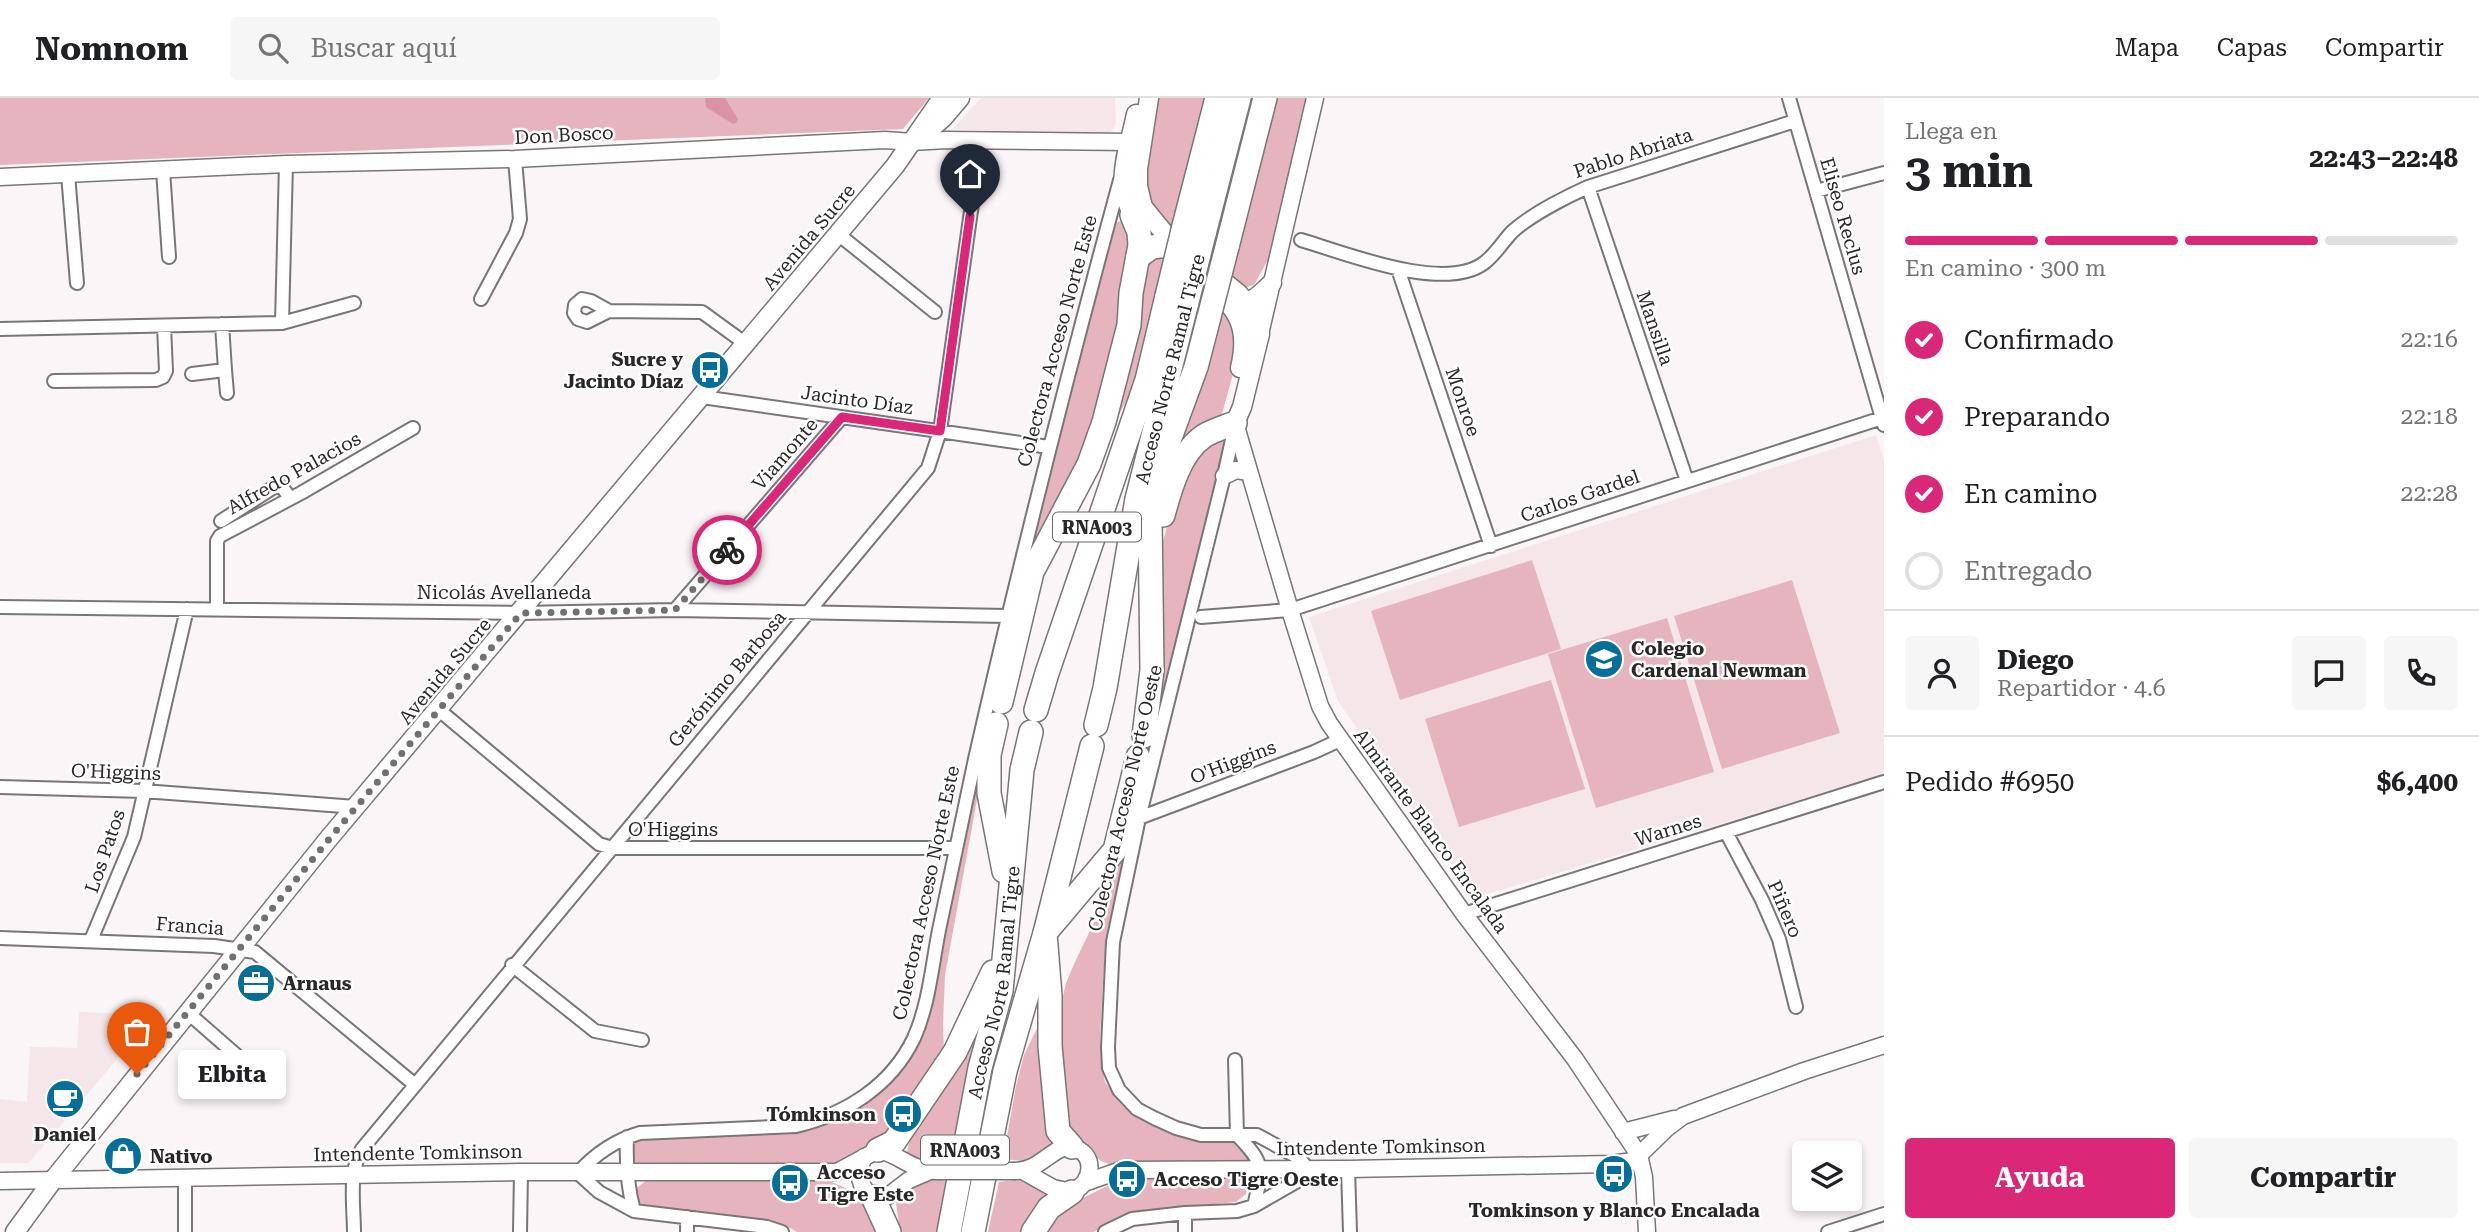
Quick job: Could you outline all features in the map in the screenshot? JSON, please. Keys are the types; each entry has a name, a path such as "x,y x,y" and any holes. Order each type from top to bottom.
{"highway":[{"name":"Acceso Norte Ramal Tigre","path":"973,1232 1005,1071 1045,933 1105,688 1137,499 1177,299 1181,237 1217,98"},
{"name":"Acceso Norte Ramal Tigre","path":"1181,237 1239,98"},
{"path":"1080,1154 1058,1131 1050,1046 1050,996 1045,933 1115,850 1151,697 1150,526 1154,494 1167,446 1196,367 1265,98"},
{"path":"1009,895 989,793 989,755 1032,572 1089,464 1104,422 1129,325 1131,293 1140,245 1139,232 1132,215"},
{"path":"1138,257 1145,250 1181,237"},
{"name":"Acceso Norte Ramal Tigre","path":"949,1232 981,1068 1000,992 1022,770 1047,673 1177,299"},
{"path":"1150,573 1165,506 1187,454 1204,437 1235,423"},
{"path":"871,1153 894,1142 956,1052 985,994 1007,933"},
{"path":"1033,1232 1049,1208 1079,1187"},
{"path":"869,1193 889,1232"}],"main road":[{"name":"Avenida Sucre","path":"15,1232 187,1012 356,807 895,166 942,98"},
{"name":"Avenida Sucre","path":"912,142 927,134 960,98"},
{"name":"Almirante Blanco Encalada","path":"1138,98 1122,173 1127,203 1142,228 1181,237 1227,299 1243,331 1245,346 1233,405 1235,423"},
{"name":"Almirante Blanco Encalada","path":"1149,98 1138,169 1139,195 1150,218 1181,237 1247,303 1260,334"},
{"path":"1227,299 1247,303 1257,298 1272,283"},
{"path":"1235,423 1242,407 1260,334"}],"street":[{"path":"1260,334 1315,98"},
{"name":"Eliseo Reclus","path":"1789,98 1878,388 1883,421"},
{"name":"Pablo Abriata","path":"1301,240 1398,269 1450,275 1481,265 1514,231 1567,196 1795,121"},
{"name":"Don Bosco","path":"0,177 286,164 515,159 885,140 1129,142"},
{"name":"Gerónimo Barbosa","path":"354,1175 356,1158 414,1084 928,468 940,431 981,140"},
{"path":"481,299 516,233 520,219 515,159"},
{"path":"282,323 286,164"},
{"path":"163,170 169,257"},
{"path":"68,173 77,283"},
{"name":"Colectora Acceso Norte Este","path":"578,1173 593,1157 627,1137 640,1133 796,1126 840,1112 876,1089 913,1040 923,1013 1007,616 1122,173"},
{"path":"1816,191 1884,173"},
{"name":"Mansilla","path":"1588,187 1686,481"},
{"path":"838,234 934,312"},
{"name":"Monroe","path":"1398,269 1491,546"},
{"path":"0,329 282,323 354,303"},
{"path":"609,311 702,312 746,344"},
{"path":"222,324 227,393"},
{"path":"54,381 156,380 163,377 166,371 164,326"},
{"path":"192,374 225,370"},
{"name":"Jacinto Díaz","path":"702,397 1049,447"},
{"name":"Viamonte","path":"675,610 842,417"},
{"name":"Carlos Gardel","path":"1290,610 1686,481 1883,421"},
{"name":"Almirante Blanco Encalada","path":"1235,423 1321,706 1340,740 1464,914 1575,1059 1639,1156 1644,1177 1647,1232"},
{"name":"Colectora Acceso Norte Oeste","path":"1235,423 1139,818 1113,942 1108,1047 1112,1078 1137,1109 1176,1128 1201,1135 1256,1135 1299,1158 1308,1169"},
{"name":"Alfredo Palacios","path":"217,608 217,541 220,536 413,428"},
{"path":"1224,476 1236,470 1249,472"},
{"path":"221,521 274,487 282,487 290,498"},
{"name":"Nicolás Avellaneda","path":"0,607 521,613 675,610 1007,616"},
{"name":"Los Patos","path":"91,940 134,837 187,609"},
{"path":"1201,617 1290,610"},
{"name":"O'Higgins","path":"439,710 599,844 612,848 956,848"},
{"name":"O'Higgins","path":"1139,818 1340,740"},
{"name":"Warnes","path":"1464,914 1884,782"},
{"name":"O'Higgins","path":"0,787 143,791 356,807"},
{"name":"Piñero","path":"1726,832 1779,939 1796,1007"},
{"name":"Francia","path":"0,938 240,948 254,952 414,1084"},
{"path":"513,965 595,1031 642,1041"},
{"path":"187,1012 274,1088"},
{"path":"1623,1132 1684,1116 1804,1071 1884,1045"},
{"path":"1235,1059 1237,1135 1251,1149 1261,1169 1254,1206"},
{"path":"1639,1156 1667,1128 1684,1116"},
{"path":"627,1137 626,1173 634,1211"},
{"path":"869,1193 859,1172 871,1153 886,1152 911,1167 934,1171 1019,1171 1038,1165 1062,1148 1080,1154 1090,1170 1079,1187 1053,1188 1019,1171"},
{"name":"Intendente Tomkinson","path":"0,1181 521,1172 837,1172 871,1153"},
{"name":"Intendente Tomkinson","path":"1080,1154 1121,1170"},
{"name":"Intendente Tomkinson","path":"1079,1187 1121,1170 1611,1164 1633,1161 1639,1156"},
{"path":"1105,1232 1132,1219 1237,1211 1254,1206 1301,1180 1308,1169"},
{"path":"1348,1169 1350,1232"},
{"path":"837,1172 869,1193 888,1196 909,1180 934,1171"},
{"path":"520,1232 521,1172"},
{"path":"578,1173 599,1192 634,1211 767,1227 782,1232"},
{"path":"354,1175 354,1232"},
{"path":"185,1178 185,1232"},
{"path":"1185,1213 1185,1232"},
{"path":"1828,1232 1884,1214"},
{"path":"687,1217 687,1232"}],"shaded area":[{"path":"0,98 929,98 903,129 0,165"},
{"path":"705,98 725,98 738,119 736,123 733,124 706,107"},
{"path":"981,98 1115,98 1116,124 1109,135 953,129"},
{"path":"1152,98 1210,98 1175,239 1142,200"},
{"path":"1272,98 1306,98 1270,256 1254,285 1237,287 1229,282"},
{"path":"1126,222 1131,230 1122,314 1098,421 1005,669 987,745 945,975 944,1055 891,1136 848,1164 652,1167 636,1163 632,1154 633,1146 646,1135 808,1126 868,1097 917,1038 932,1002 963,839 1012,616 1034,536 1037,513 1061,430 1113,224"},
{"path":"1148,251 1170,258 1132,391 1110,430"},
{"path":"1199,284 1226,307 1241,345 1220,421 1179,451 1156,459"},
{"name":"Colegio Cardenal Newman","path":"1876,435 1884,461 1884,774 1475,898 1338,701 1309,617"},
{"path":"1221,437 1227,442 1117,889 1105,953 1101,1064 1105,1082 1121,1104 1135,1115 1154,1122 1251,1139 1255,1146 1254,1162 1117,1167 1101,1161 1067,1135 1061,1099 1060,1009 1066,983 1110,889 1154,716 1160,552 1184,467"},
{"path":"1532,560 1561,649 1400,700 1371,611"},
{"path":"1792,580 1840,733 1722,769 1674,616"},
{"path":"1667,618 1714,772 1596,808 1548,654"},
{"path":"1551,680 1585,789 1459,827 1425,719"},
{"path":"986,1008 940,1232 900,1232 896,1202 902,1192 923,1180 940,1180 944,1163 915,1160 907,1153 909,1142 953,1071"},
{"path":"79,1012 154,1015 29,1163 0,1163 0,1099 27,1102 30,1047 77,1048"},
{"path":"1041,1020 1056,1144 1024,1161 1003,1159 1024,1055"},
{"path":"1242,1176 1249,1182 1246,1194 1236,1202 1136,1211 1093,1232 1042,1232 1069,1205 1119,1180"},
{"path":"822,1178 848,1189 864,1200 884,1232 797,1232 790,1228 644,1208 636,1204 634,1190 647,1180 654,1179"},
{"path":"1029,1178 1052,1193 1026,1232 988,1232 999,1182"}],"way so far":[{"path":"137,1074 330,838 521,613 675,610 727,550"}],"place":[{"name":"Sucre y Jacinto Díaz","path":"710,370"},
{"name":"Colegio Cardenal Newman","path":"1604,659"},
{"name":"Arnaus","path":"256,983"},
{"name":"Elbita","path":"137,1074"},
{"name":"Daniel","path":"65,1099"},
{"name":"Tómkinson","path":"903,1114"},
{"name":"Nativo","path":"123,1156"},
{"name":"Tomkinson y Blanco Encalada","path":"1614,1174"},
{"name":"Acceso Tigre Oeste","path":"1127,1179"},
{"name":"Acceso Tigre Este","path":"790,1183"}],"route":[{"path":"727,550 842,417 940,431 970,216"}]}
